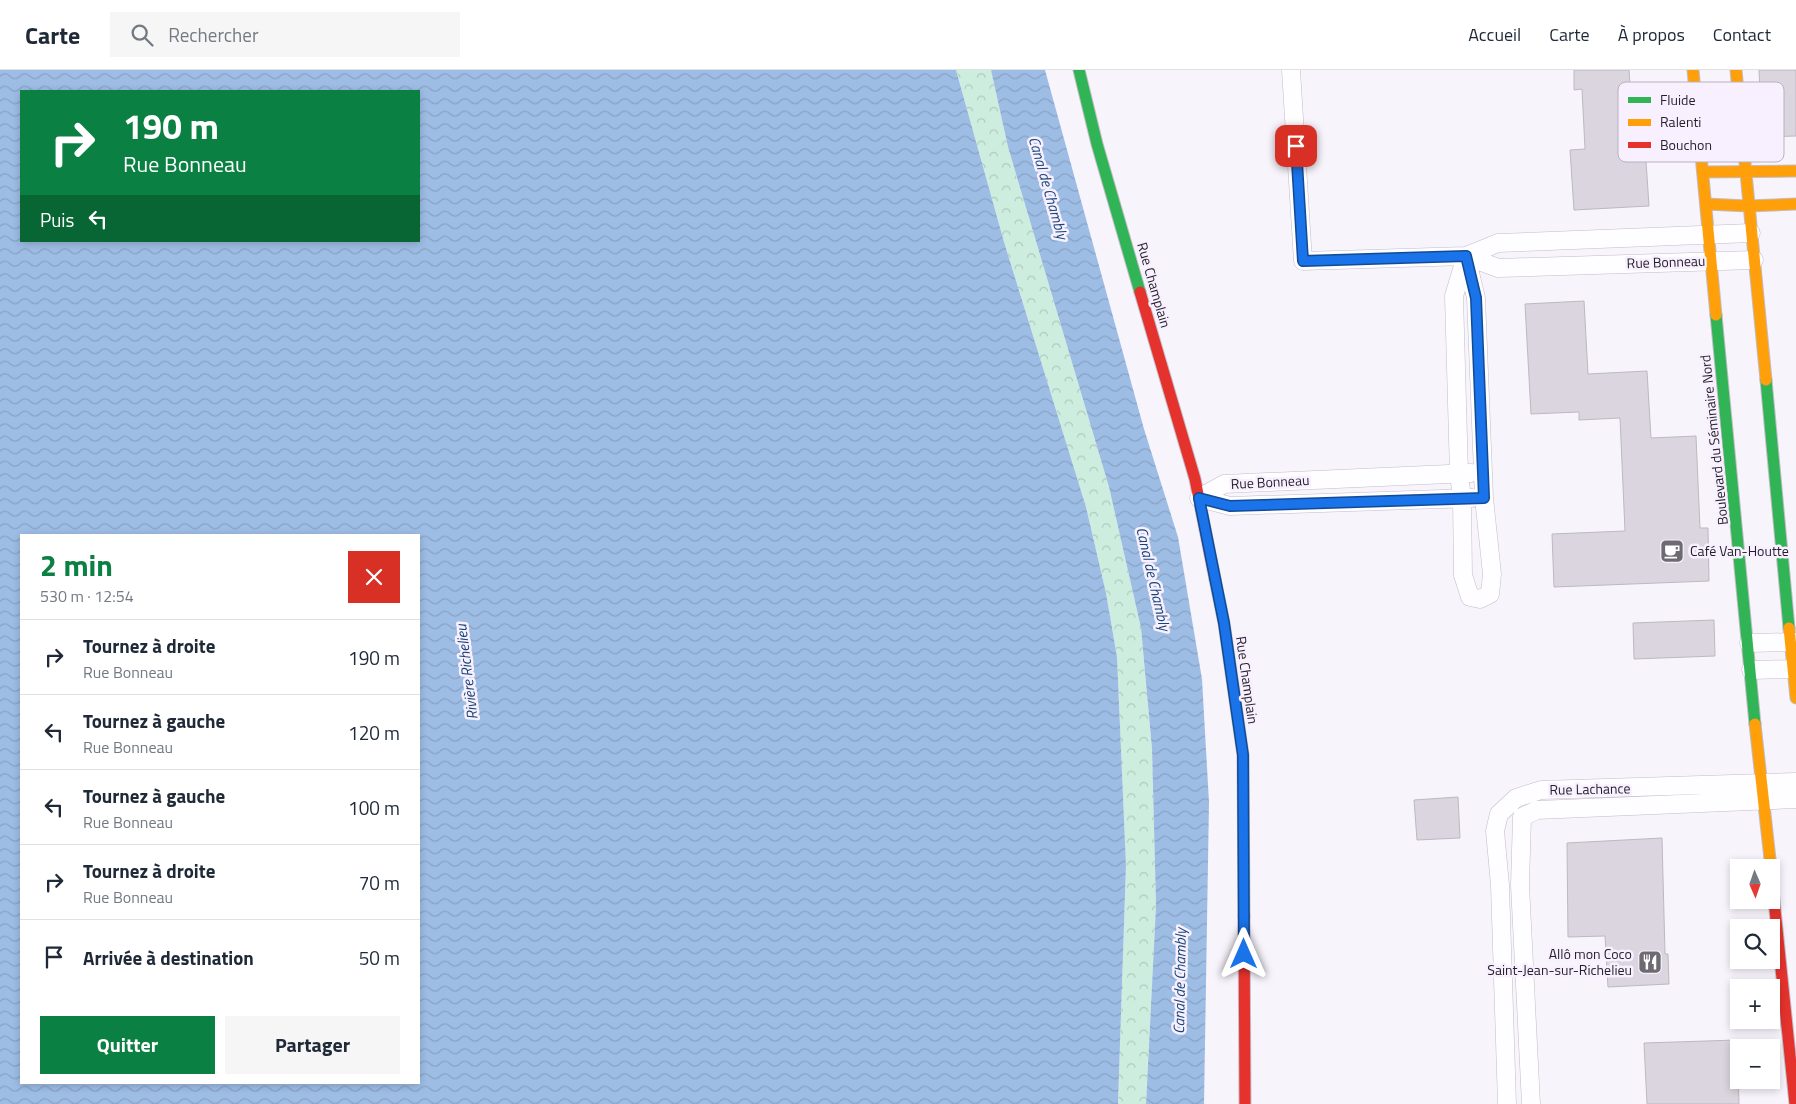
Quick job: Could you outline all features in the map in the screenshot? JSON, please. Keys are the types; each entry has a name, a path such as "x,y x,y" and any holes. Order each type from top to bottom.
{"main road":[{"name":"Rue Champlain","path":"1079,70 1097,144 1193,469 1224,623 1243,755 1245,1104"},
{"name":"Boulevard du Séminaire Nord","path":"1702,162 1770,859"},
{"path":"1745,162 1793,642 1796,698"},
{"path":"1703,172 1796,171"},
{"path":"1706,204 1748,206 1796,204"},
{"name":"Boulevard du Séminaire Nord","path":"1775,909 1795,1104"}],"street":[{"name":"Rue Bonneau","path":"1291,70 1303,261 1466,256 1498,244 1709,233 1752,233"},
{"path":"1577,240 1579,265"},
{"name":"Rue Bonneau","path":"1466,256 1498,268 1754,260"},
{"path":"1466,256 1476,298 1484,498 1492,574 1490,594 1480,599 1470,597 1463,575 1454,296 1466,256"},
{"path":"1456,380 1480,379"},
{"name":"Rue Bonneau","path":"1199,498 1224,484 1484,473"},
{"name":"Rue Bonneau","path":"1199,498 1230,506 1484,498"},
{"path":"1749,643 1793,642"},
{"path":"1752,670 1795,669"},
{"name":"Rue Lachance","path":"1763,792 1796,782"},
{"name":"Rue Lachance","path":"1499,814 1516,798 1541,790 1689,795"},
{"name":"Rue Lachance","path":"1499,814 1522,817 1537,810 1689,795 1763,792 1796,799"},
{"path":"1499,814 1496,830 1500,885 1507,1104"},
{"path":"1522,817 1520,885 1531,1104"},
{"path":"1500,885 1520,885"},
{"path":"1505,1015 1528,1015"}],"green space":[{"path":"956,70 991,70 1008,147 1109,487 1141,628 1152,749 1156,906 1146,1104 1118,1104 1126,865 1117,657 1106,593 1086,507 1004,242"}],"water":[{"name":"Rivière Richelieu","path":"0,70 956,70 1004,242 1086,507 1106,593 1117,657 1126,865 1118,1104 0,1104"},
{"name":"Canal de Chambly","path":"991,70 1045,70 1144,429 1178,537 1202,679 1209,802 1204,1104 1146,1104 1156,906 1152,749 1141,628 1109,487 1008,147"}],"building":[{"path":"1574,70 1629,70 1630,82 1618,82 1618,162 1646,162 1649,206 1574,210 1570,150 1585,149 1582,89 1574,90"},
{"path":"1759,70 1796,70 1796,136 1784,136 1784,82 1760,82"},
{"path":"1584,301 1588,374 1647,371 1651,438 1696,436 1700,528 1708,528 1709,581 1554,587 1552,534 1625,531 1620,418 1579,420 1579,412 1531,414 1525,304"},
{"path":"1714,620 1715,656 1634,659 1633,623"},
{"path":"1458,797 1460,838 1417,840 1414,800"},
{"path":"1662,838 1665,954 1668,954 1669,984 1608,987 1605,936 1568,937 1567,843"},
{"path":"1730,1040 1730,1089 1739,1089 1739,1104 1647,1104 1644,1043"}],"traffic: fast":[{"path":"1079,70 1097,144 1140,292"},
{"path":"1716,315 1755,724"},
{"path":"1766,380 1789,628"},
{"path":"1215,579 1224,623 1243,755 1244,916"}],"traffic: slow":[{"path":"1693,70 1694,82"},
{"path":"1736,70 1737,82"},
{"path":"1702,162 1716,315"},
{"path":"1745,162 1766,380"},
{"path":"1703,172 1796,171"},
{"path":"1706,204 1748,206 1796,204"},
{"path":"1789,628 1796,698"},
{"path":"1755,724 1770,859"}],"traffic: jam":[{"path":"1140,292 1195,479 1215,579"},
{"path":"1775,909 1795,1104"},
{"path":"1244,916 1245,1104"}],"place":[{"name":"Café Van-Houtte","path":"1672,551"},
{"name":"Allô mon Coco Saint-Jean-sur-Richelieu","path":"1650,962"}],"route":[{"path":"1244,954 1243,755 1224,623 1199,498 1230,506 1484,498 1476,298 1466,256 1303,261 1296,146"}]}
